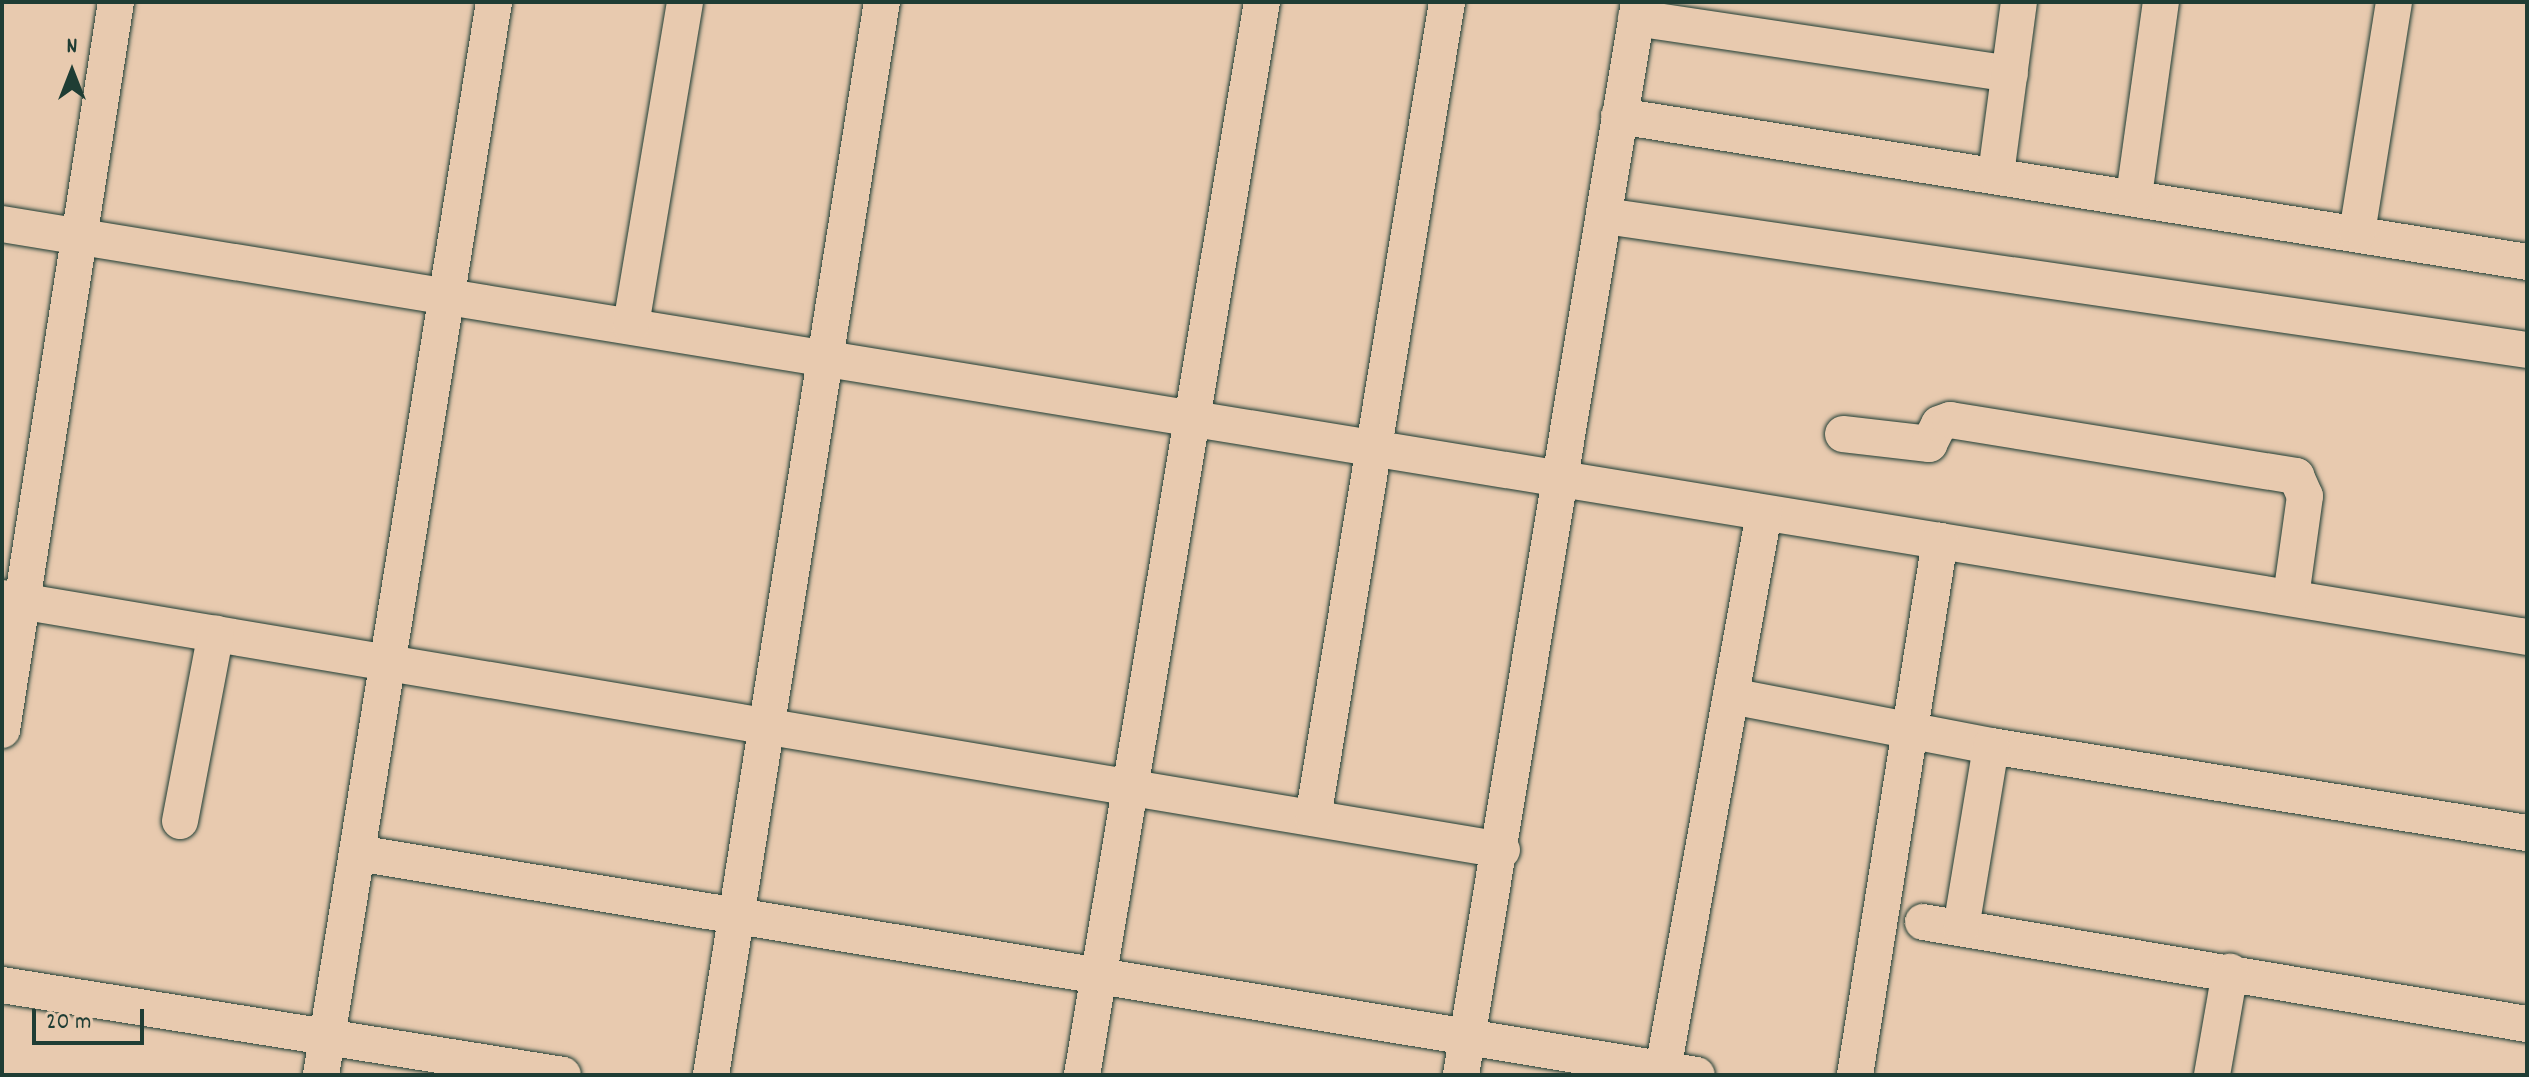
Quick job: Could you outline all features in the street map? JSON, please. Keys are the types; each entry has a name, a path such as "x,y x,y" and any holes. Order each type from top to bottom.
{"street":[{"path":"2,730 14,600 80,237 116,2"},
{"path":"324,1058 494,2"},
{"path":"631,325 685,2"},
{"path":"711,1075 882,2"},
{"path":"1082,1075 1262,2"},
{"path":"1313,818 1447,2"},
{"path":"1996,174 2019,2"},
{"path":"2134,196 2161,2"},
{"path":"2357,233 2394,2"},
{"path":"1461,1075 1502,850 1559,479 1638,10 2010,74"},
{"path":"1619,116 2134,196 2527,262"},
{"path":"1605,216 2527,350"},
{"path":"2,224 2527,637"},
{"path":"1843,434 1929,444 1939,424 1950,420 2296,476 2305,496 2291,597"},
{"path":"357,853 1100,974 1674,1073 1731,696 1764,513"},
{"path":"1855,1075 1906,731 1940,541"},
{"path":"14,600 1502,850"},
{"path":"180,821 216,633"},
{"path":"1731,696 1991,746 2527,833"},
{"path":"1961,928 1991,746"},
{"path":"1923,922 2527,1024"},
{"path":"2212,1075 2230,972"},
{"path":"2,985 324,1058 563,1075"}]}
